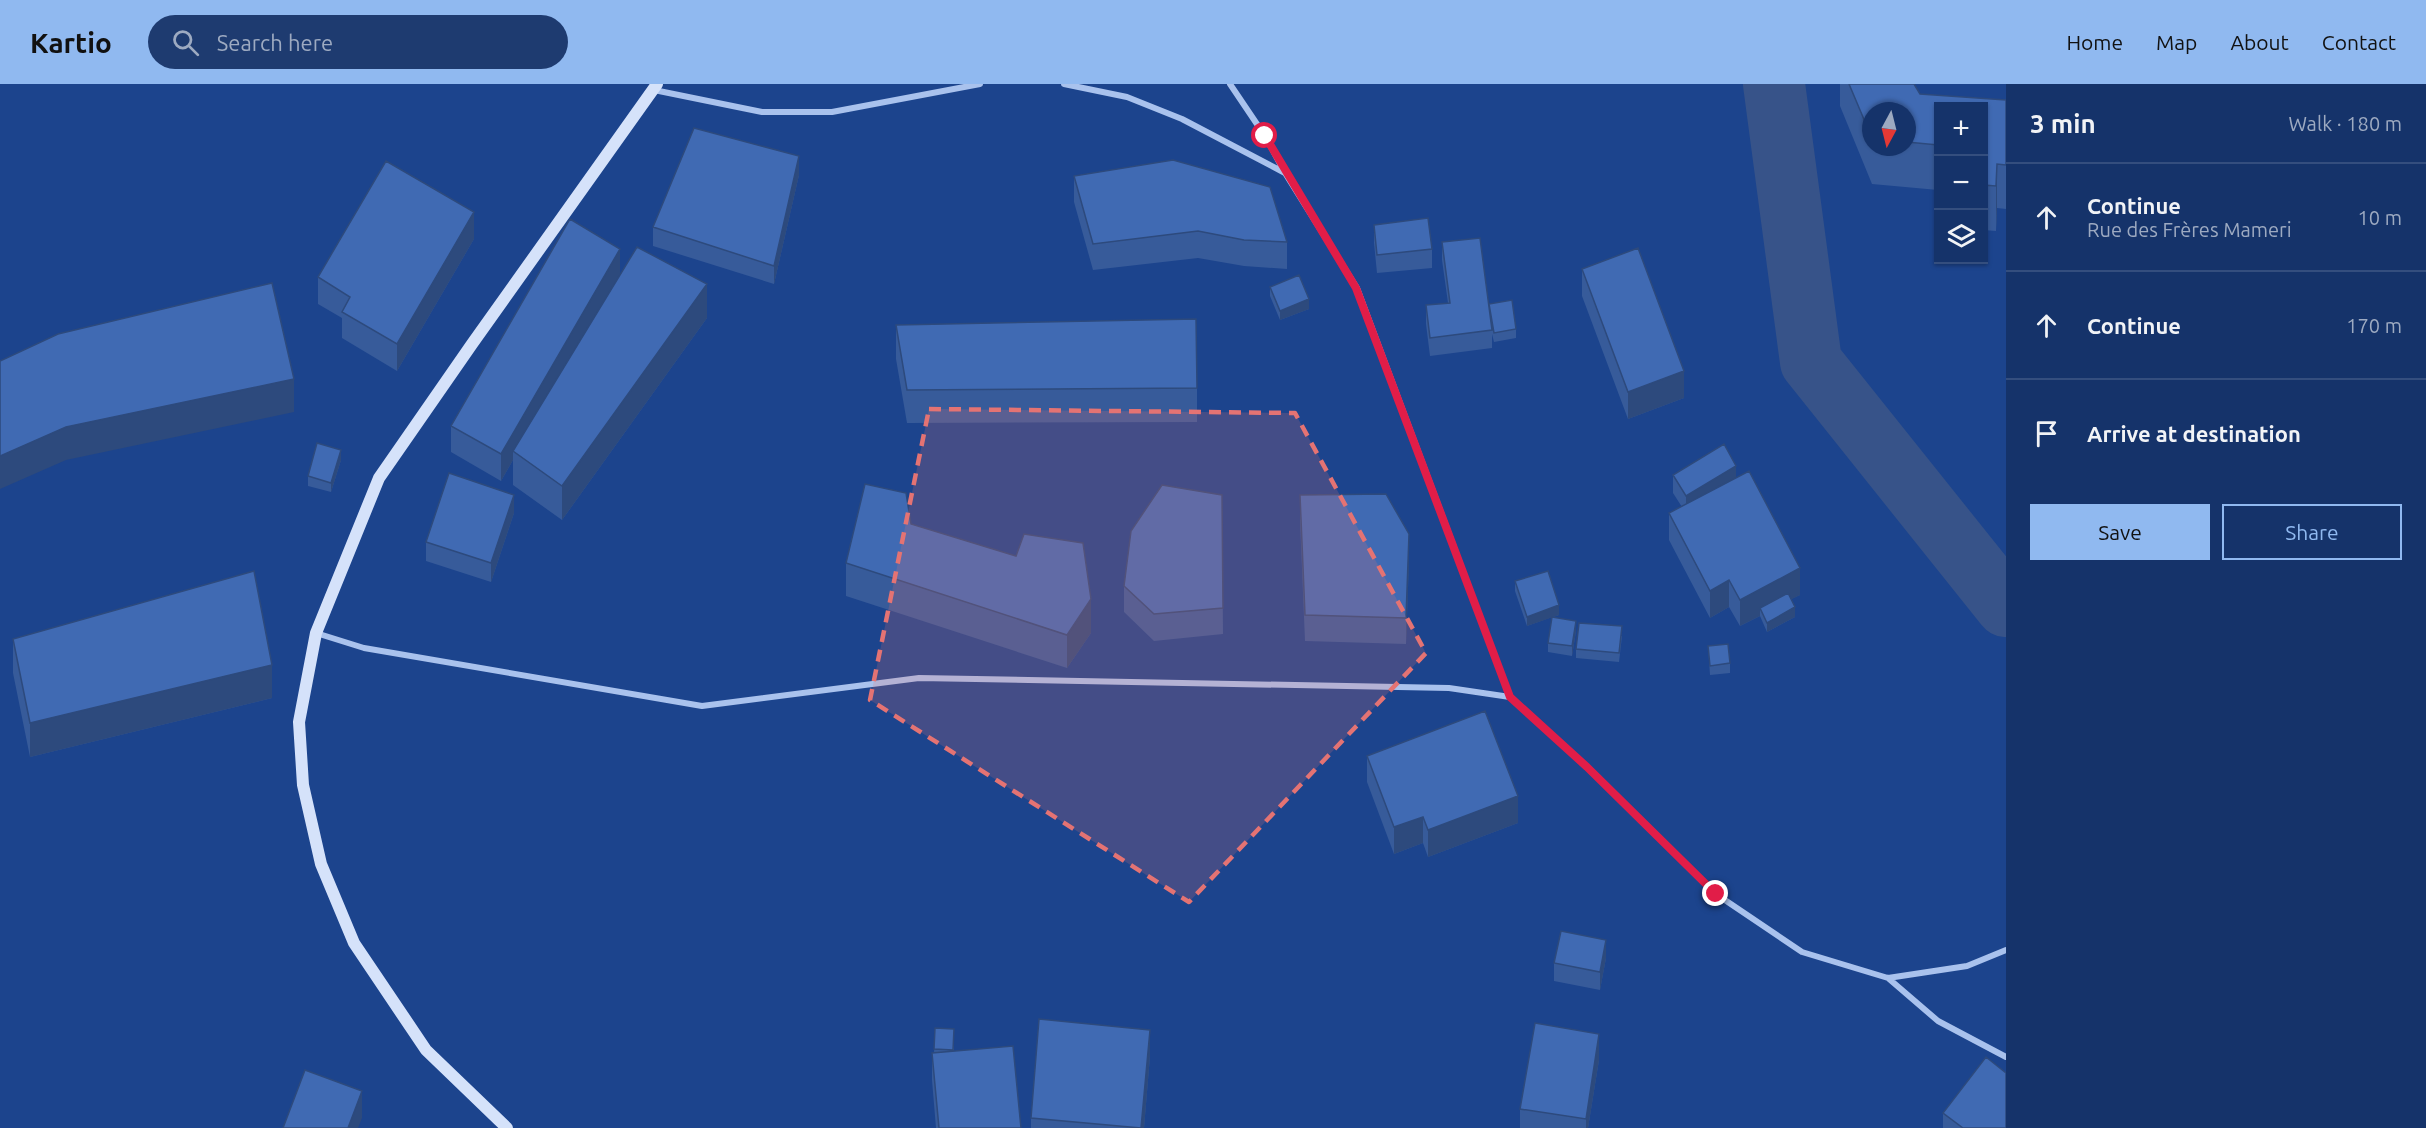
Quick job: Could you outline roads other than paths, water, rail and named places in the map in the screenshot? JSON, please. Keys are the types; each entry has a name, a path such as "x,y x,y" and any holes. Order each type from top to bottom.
{"main road":[{"path":"507,1128 426,1050 354,943 321,864 303,785 299,722 316,633 379,478 656,87"}],"street":[{"path":"656,87 762,112 832,112 980,84"},
{"path":"1064,84 1127,97 1182,118 1285,172"},
{"path":"1230,84 1265,136 1356,288 1510,697 1587,767 1716,894 1802,952 1888,978 1938,1021 2006,1057"},
{"path":"316,633 364,648 702,706 919,678 1449,688 1510,697"},
{"path":"1888,978 1967,966 2006,950"}],"waterway":[{"path":"1774,84 1811,362 2006,606"}]}
